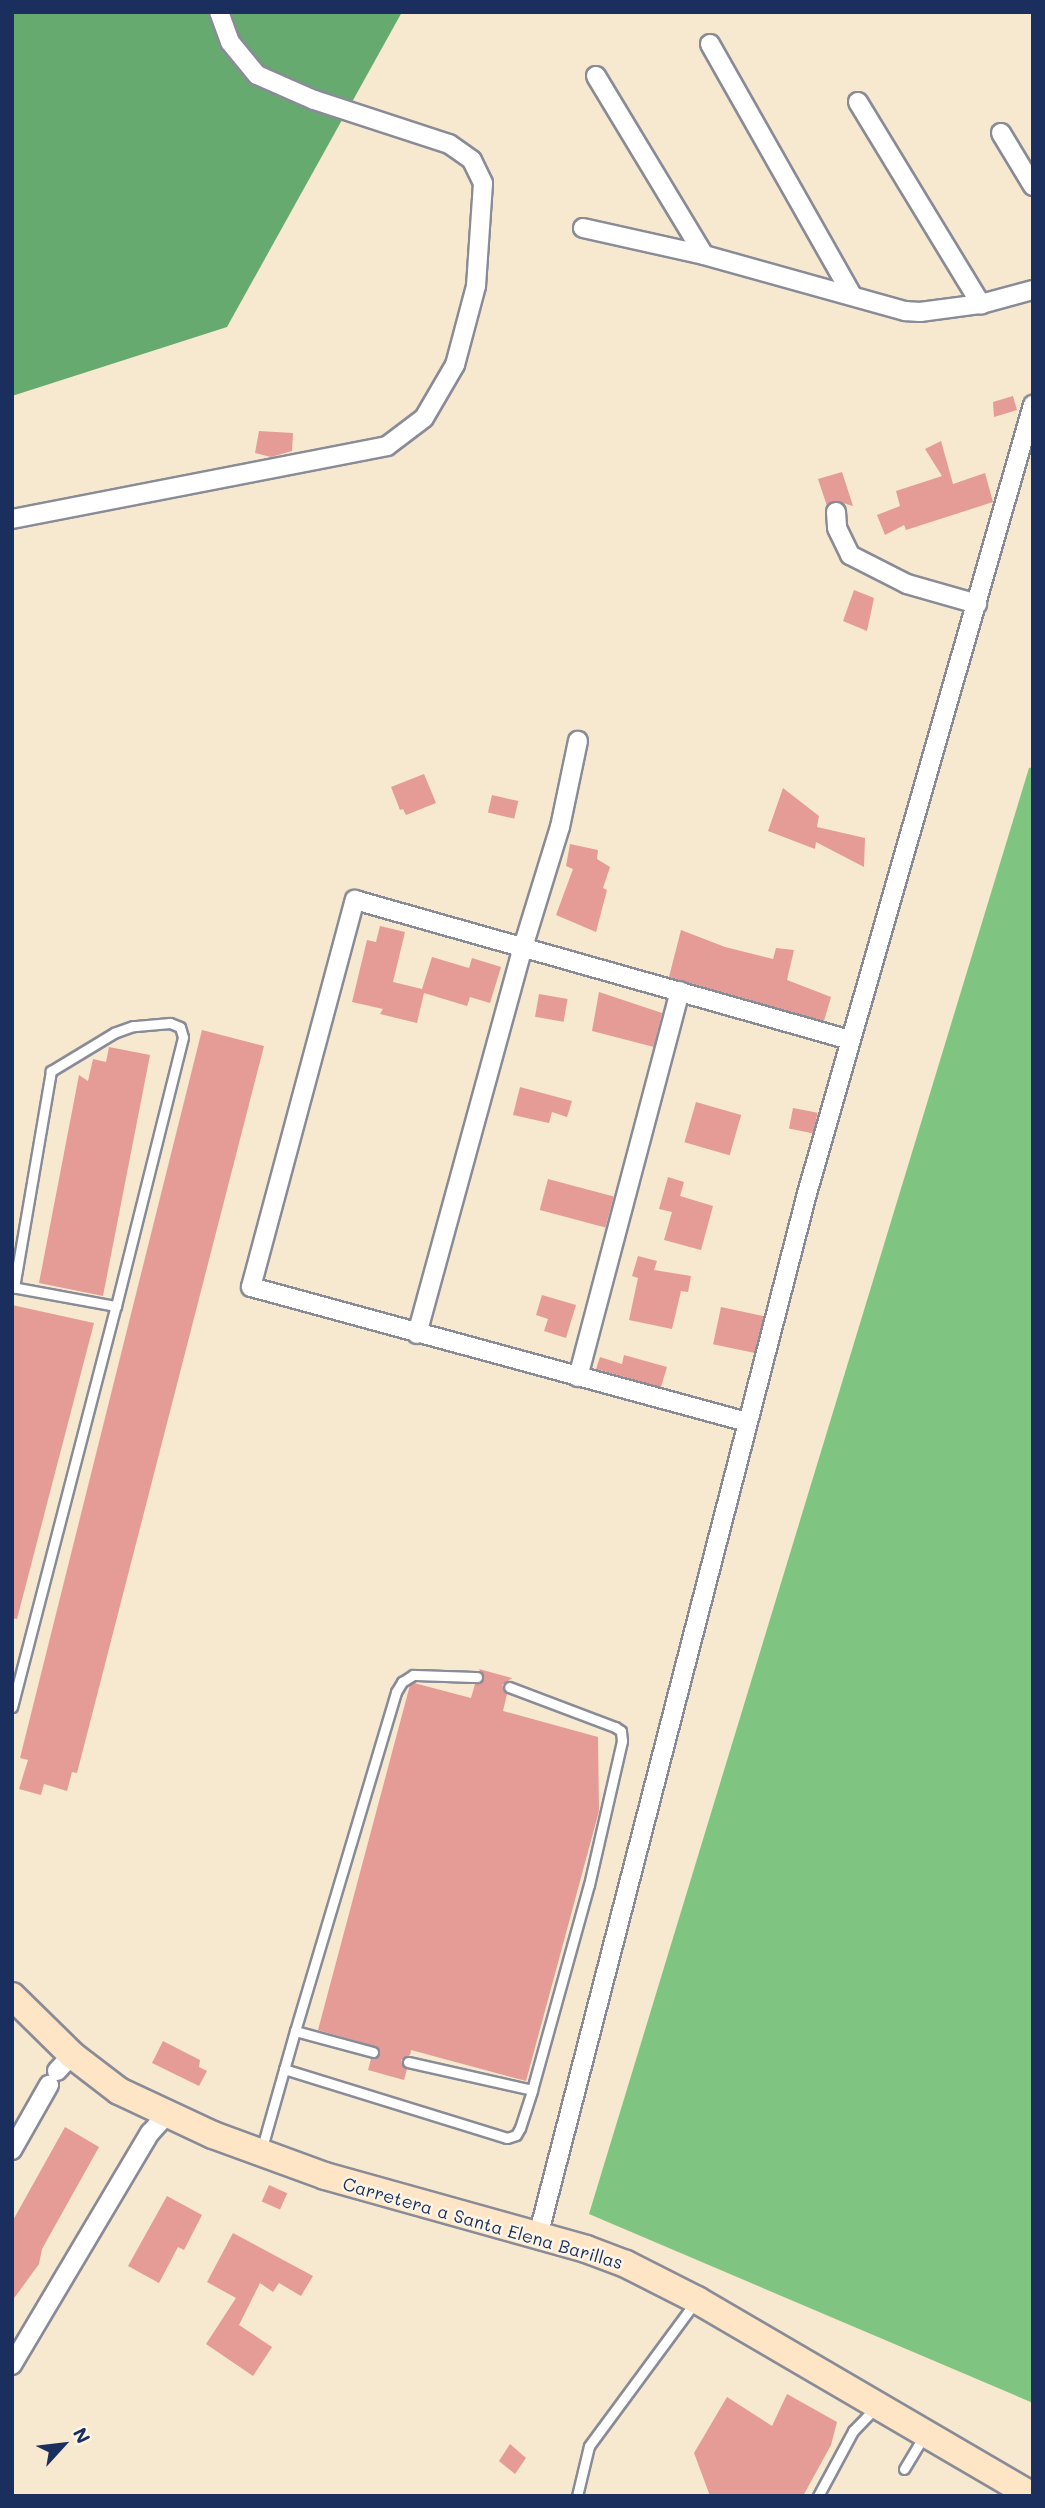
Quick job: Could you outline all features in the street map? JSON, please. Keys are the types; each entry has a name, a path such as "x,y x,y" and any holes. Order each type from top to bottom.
{"main road":[{"name":"Carretera a Santa Elena Barillas","path":"12,1996 60,2070 119,2091 167,2114 325,2176 538,2236 626,2264 696,2300 1032,2496"}],"street":[{"path":"12,519 387,446 424,418 455,365 476,286 483,183 472,160 449,144 314,100 257,75 230,42 219,12"},
{"path":"710,44 852,295"},
{"path":"596,76 704,255"},
{"path":"858,102 981,304"},
{"path":"1000,133 1033,186"},
{"path":"583,228 704,255 905,311 920,312 981,304 1032,288"},
{"path":"538,2236 747,1422 850,1040 1033,405"},
{"path":"836,512 842,543 850,555 907,584 977,604"},
{"path":"417,1334 523,947 560,827 578,741"},
{"path":"747,1422 251,1287 355,900 850,1040"},
{"path":"578,1377 680,991"},
{"path":"12,2150 60,2070"},
{"path":"12,2365 150,2133 167,2114"}],"lane":[{"path":"12,1707 116,1306 183,1037 180,1027 170,1023 133,1026 114,1033 51,1071 13,1287 116,1306"},
{"path":"260,2152 397,1692 402,1682 414,1675 477,1677"},
{"path":"284,2069 507,2138 516,2134 532,2090 589,1885 622,1741 621,1731 615,1727 509,1687"},
{"path":"295,2031 373,2052"},
{"path":"408,2062 532,2090"},
{"path":"578,2496 589,2446 696,2300"},
{"path":"818,2496 853,2431 876,2407"},
{"path":"904,2469 925,2435"}],"green space":[{"path":"12,12 402,12 227,327 12,396"},
{"path":"1033,767 1033,2403 589,2214 1029,768"}],"building":[{"path":"1013,396 1017,410 994,417 993,402"},
{"path":"259,431 293,433 292,451 271,457 255,453"},
{"path":"941,441 953,484 985,473 993,502 906,530 904,525 885,535 877,515 900,506 896,491 942,476 925,449"},
{"path":"842,472 853,506 836,501 827,506 818,479"},
{"path":"854,590 874,598 867,631 843,621"},
{"path":"424,774 436,803 406,815 403,809 400,810 391,787"},
{"path":"783,788 819,816 817,827 865,838 864,867 816,842 815,849 768,831"},
{"path":"492,795 518,801 514,819 488,813"},
{"path":"570,844 598,850 597,859 610,867 603,888 607,890 596,932 556,915 573,869 566,866"},
{"path":"380,926 405,932 393,982 422,989 432,957 469,968 472,958 501,967 490,1003 470,997 467,1006 424,993 417,1023 380,1014 383,1009 352,1002 367,940 376,942"},
{"path":"681,930 725,947 773,959 776,948 794,950 787,980 831,997 824,1021 669,977"},
{"path":"599,992 662,1013 654,1047 592,1031"},
{"path":"539,994 568,999 564,1022 535,1017"},
{"path":"202,1030 264,1046 77,1773 72,1772 67,1791 44,1784 41,1795 19,1789 28,1760 20,1758"},
{"path":"109,1047 150,1055 103,1296 39,1283 79,1075 88,1081 93,1059 106,1062"},
{"path":"520,1087 572,1101 567,1117 552,1112 549,1123 513,1115"},
{"path":"696,1102 741,1115 730,1155 684,1142"},
{"path":"793,1108 818,1113 814,1133 789,1129"},
{"path":"668,1177 684,1182 680,1196 713,1206 701,1250 664,1240 672,1212 659,1209"},
{"path":"548,1179 614,1197 605,1228 540,1210"},
{"path":"638,1256 657,1261 654,1270 691,1276 688,1292 681,1291 672,1329 629,1320 638,1278 632,1276"},
{"path":"542,1295 576,1305 566,1338 544,1331 548,1319 536,1315"},
{"path":"12,1305 94,1323 17,1619 12,1618"},
{"path":"721,1307 764,1316 756,1353 713,1344"},
{"path":"624,1355 667,1367 661,1387 596,1369 600,1357 622,1364"},
{"path":"479,1669 512,1678 502,1685 507,1694 503,1711 598,1737 599,1811 526,2081 411,2050 410,2055 401,2060 407,2069 404,2080 368,2070 371,2059 380,2054 377,2047 318,2030 410,1685 414,1683 471,1698 475,1684 484,1678"},
{"path":"163,2041 200,2060 199,2067 207,2071 199,2086 152,2063"},
{"path":"65,2127 99,2147 42,2249 39,2264 12,2301 12,2222"},
{"path":"269,2185 287,2193 280,2210 262,2201"},
{"path":"167,2196 202,2215 184,2250 178,2247 159,2283 128,2266"},
{"path":"233,2233 313,2276 301,2296 279,2283 273,2292 260,2283 239,2325 272,2347 253,2376 206,2344 236,2298 207,2282"},
{"path":"787,2394 837,2422 831,2445 803,2496 710,2496 694,2453 727,2397 772,2426"},
{"path":"510,2444 526,2458 515,2474 499,2461"}]}
